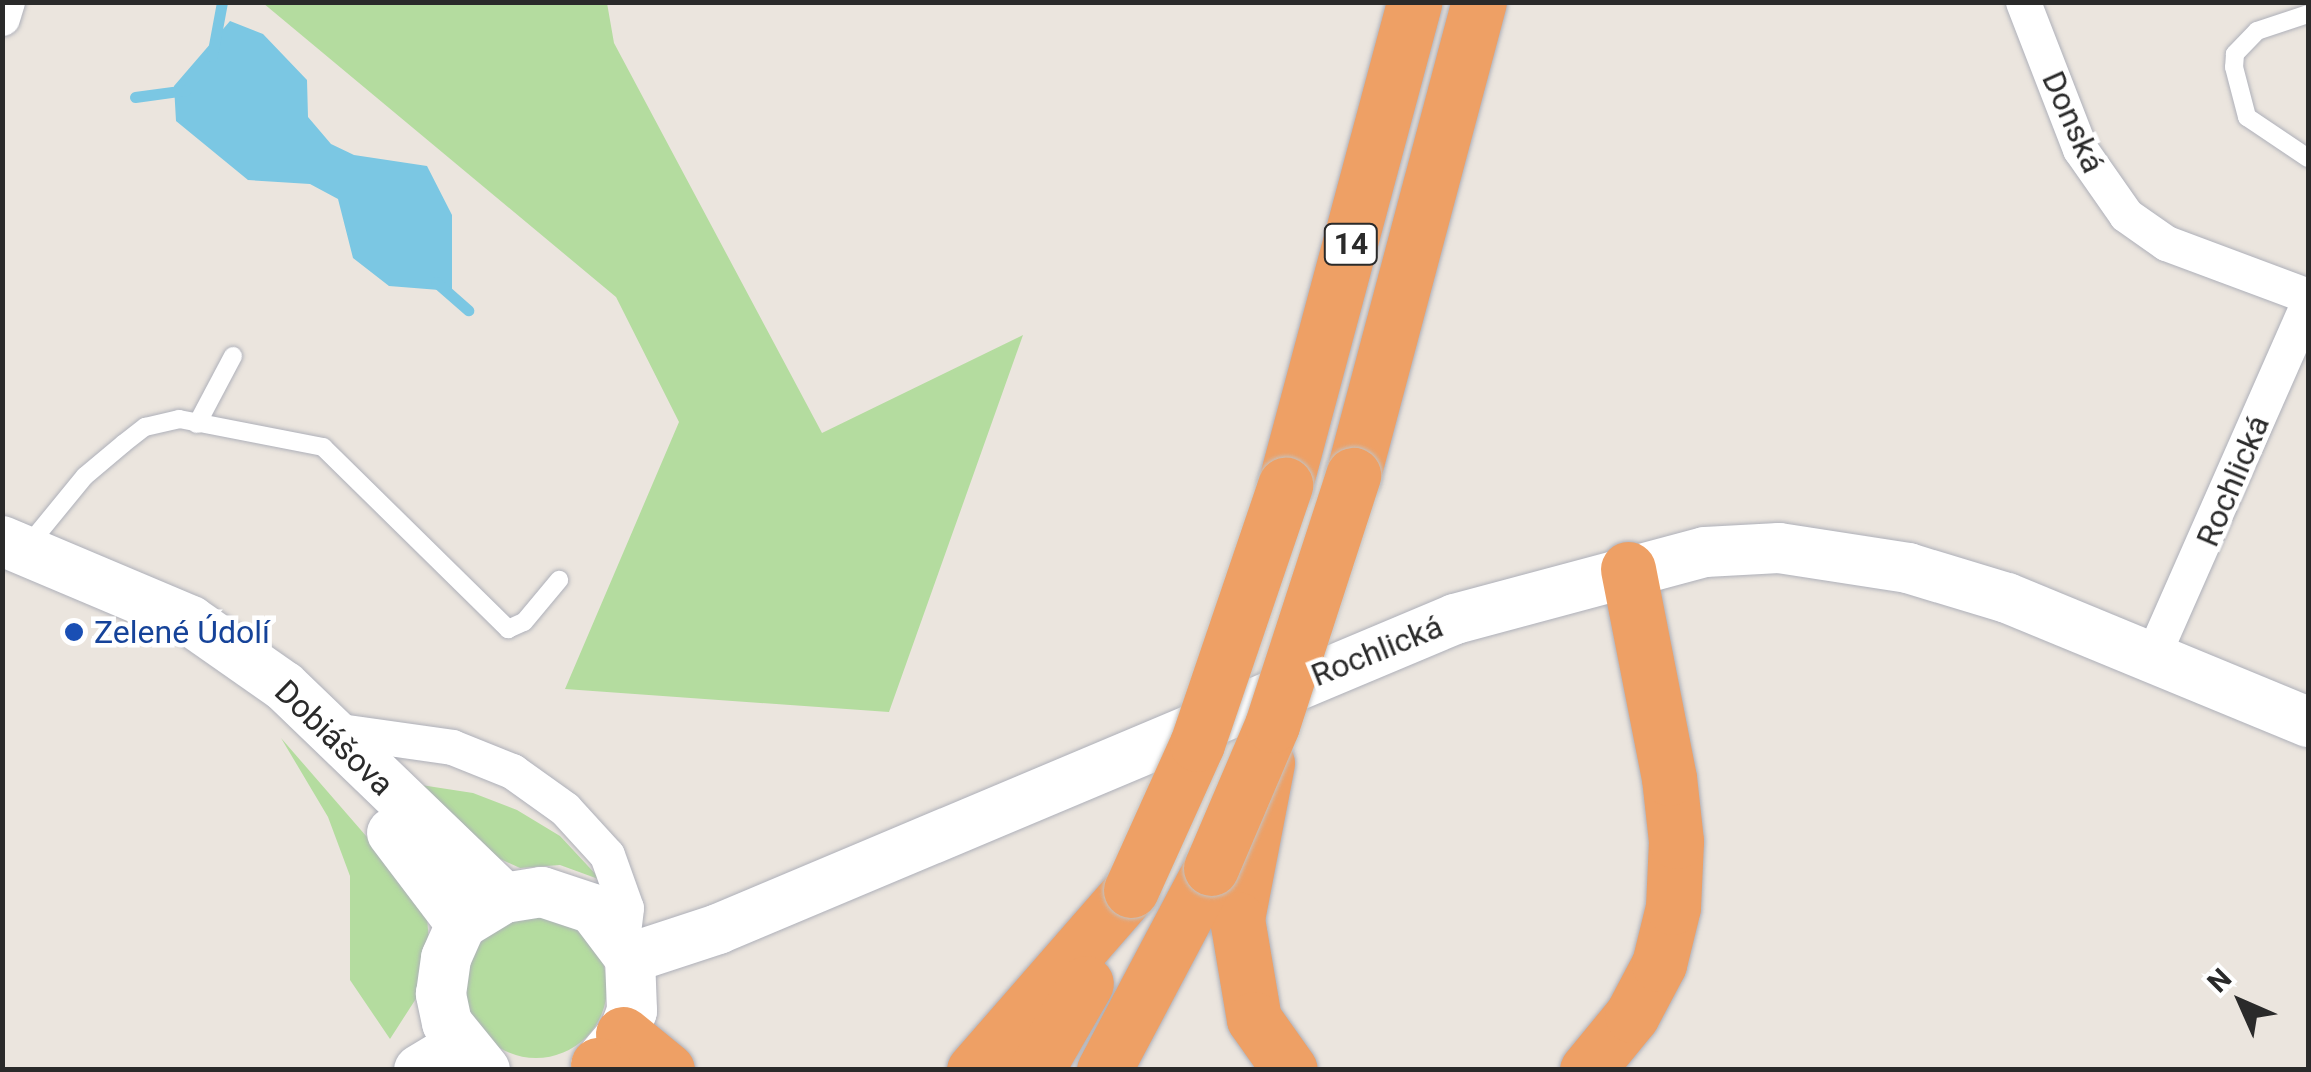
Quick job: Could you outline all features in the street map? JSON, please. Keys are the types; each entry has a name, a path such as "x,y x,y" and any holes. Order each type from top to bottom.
{"highway":[{"name":"14","path":"1036,1070 1131,890 1197,744 1285,485 1414,2"},
{"name":"14","path":"1104,1070 1211,868 1272,725 1353,475 1479,2"},
{"path":"1587,1070 1632,1015 1658,964 1673,908 1676,841 1669,778 1628,569"},
{"path":"1272,725 1238,919 1254,1019 1290,1070"},
{"path":"974,1070 1131,890"},
{"path":"603,1060 667,1070"}],"street":[{"path":"2,18 7,2"},
{"name":"Donská","path":"2023,2 2080,149 2126,215 2166,242 2308,300"},
{"name":"Rochlická","path":"2152,657 2308,300"},
{"name":"Dobiášova","path":"14,545 190,621 353,733 504,898"},
{"name":"Rochlická","path":"626,949 718,929 1455,619 1628,569 1705,552 1779,548 1844,554 2007,598 2308,722"},
{"name":"Dobiášova","path":"93,576 273,700 323,749 461,924"},
{"path":"353,733 410,739 512,771 565,809 606,855 626,908 626,949 635,986 603,1060"},
{"path":"454,1062 441,994 446,958 461,924 504,898 542,892 572,898 593,908 626,949"}],"lane":[{"path":"2308,14 2257,31 2235,54 2234,68 2247,117 2308,158"},
{"path":"196,424 233,356"},
{"path":"14,545 85,476 145,427 179,419 323,447 508,629 524,622 559,580"}],"green space":[{"path":"263,3 607,3 614,43 822,433 1023,335 889,712 565,689 679,422 616,297"},
{"path":"281,738 426,905 429,942 419,994 390,1039 350,980 350,876 328,817"},
{"path":"408,783 473,793 517,810 560,836 601,880 560,865 520,868 472,846"},
{"path":"536,916 563,921 586,937 602,960 607,987 602,1014 586,1037 563,1053 536,1058 509,1053 486,1037 470,1014 465,987 470,960 486,937 509,921"}],"water":[{"path":"230,21 263,34 307,80 308,117 331,144 354,155 427,166 452,215 452,291 389,286 353,258 338,199 310,184 248,180 176,121 174,86"}],"waterway":[{"path":"212,56 222,2"},
{"path":"135,97 186,90"},
{"path":"436,282 468,310"}],"place":[{"name":"Zelené Údolí","path":"74,632"}]}
